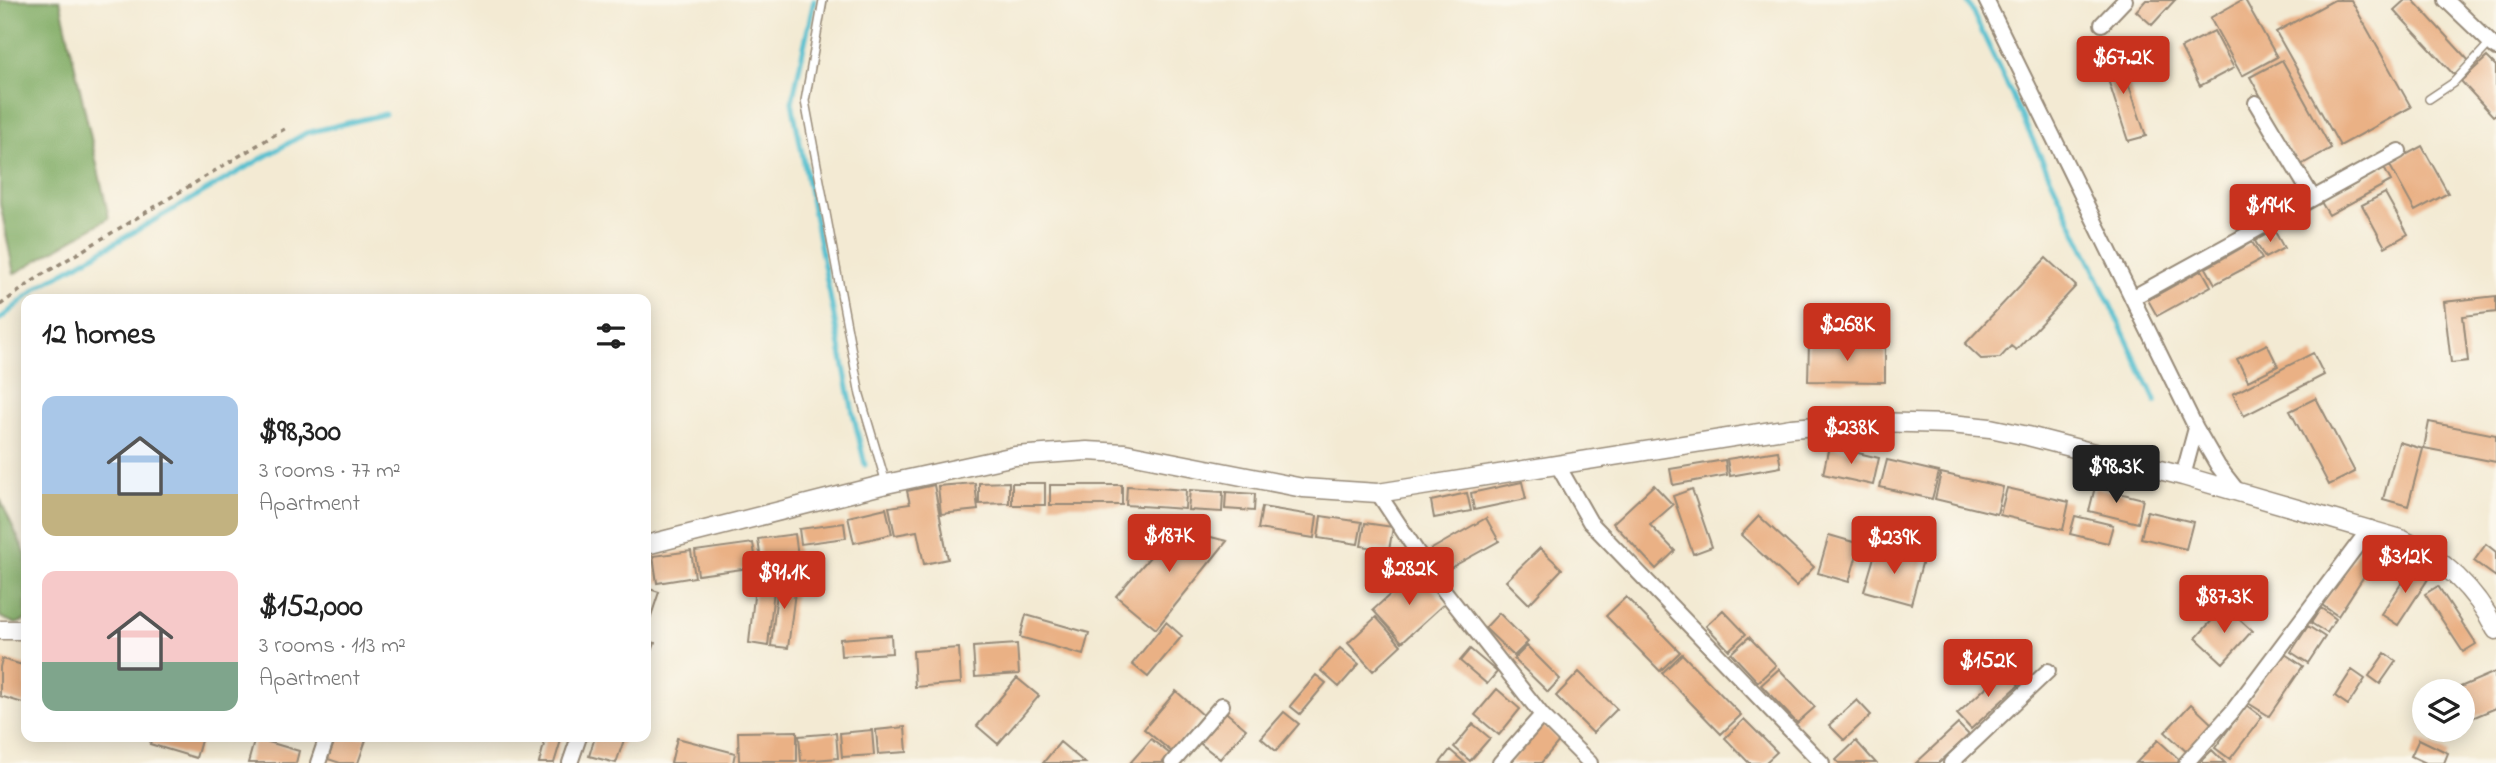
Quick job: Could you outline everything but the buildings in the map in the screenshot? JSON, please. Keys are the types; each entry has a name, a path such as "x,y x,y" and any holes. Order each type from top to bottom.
{"street":[{"path":"1986,0 2196,428 2218,466 2240,494"},
{"path":"2102,24 2125,0"},
{"path":"2446,0 2493,45"},
{"path":"2256,103 2313,198"},
{"path":"2132,298 2399,151"},
{"path":"651,544 977,462 1015,456 1087,451 1125,453 1303,488 1378,493 1791,428 1910,422 2009,432 2183,476 2370,528 2416,546 2455,572 2475,595 2495,625"},
{"path":"2183,476 2196,428"},
{"path":"1557,464 1590,522 1822,763"},
{"path":"1378,493 1435,579 1542,715 1590,763"},
{"path":"2186,763 2232,712 2370,528"},
{"path":"0,630 21,630"},
{"path":"1951,763 2048,671"},
{"path":"1172,763 1222,705"},
{"path":"1500,763 1542,715"},
{"path":"318,763 325,742"},
{"path":"570,763 577,742"}],"lane":[{"path":"822,0 805,101 860,395 886,484"},
{"path":"2429,99 2453,83 2493,45"}],"path":[{"path":"0,305 40,276 286,128"}],"green space":[{"path":"0,0 60,0 109,218 14,274 0,203"},
{"path":"0,499 21,544 21,622 16,624 0,617"}],"waterway":[{"path":"814,0 792,102 865,465"},
{"path":"1967,0 2156,402"},
{"path":"30,294 306,133 385,114"},
{"path":"0,319 21,302"}]}
